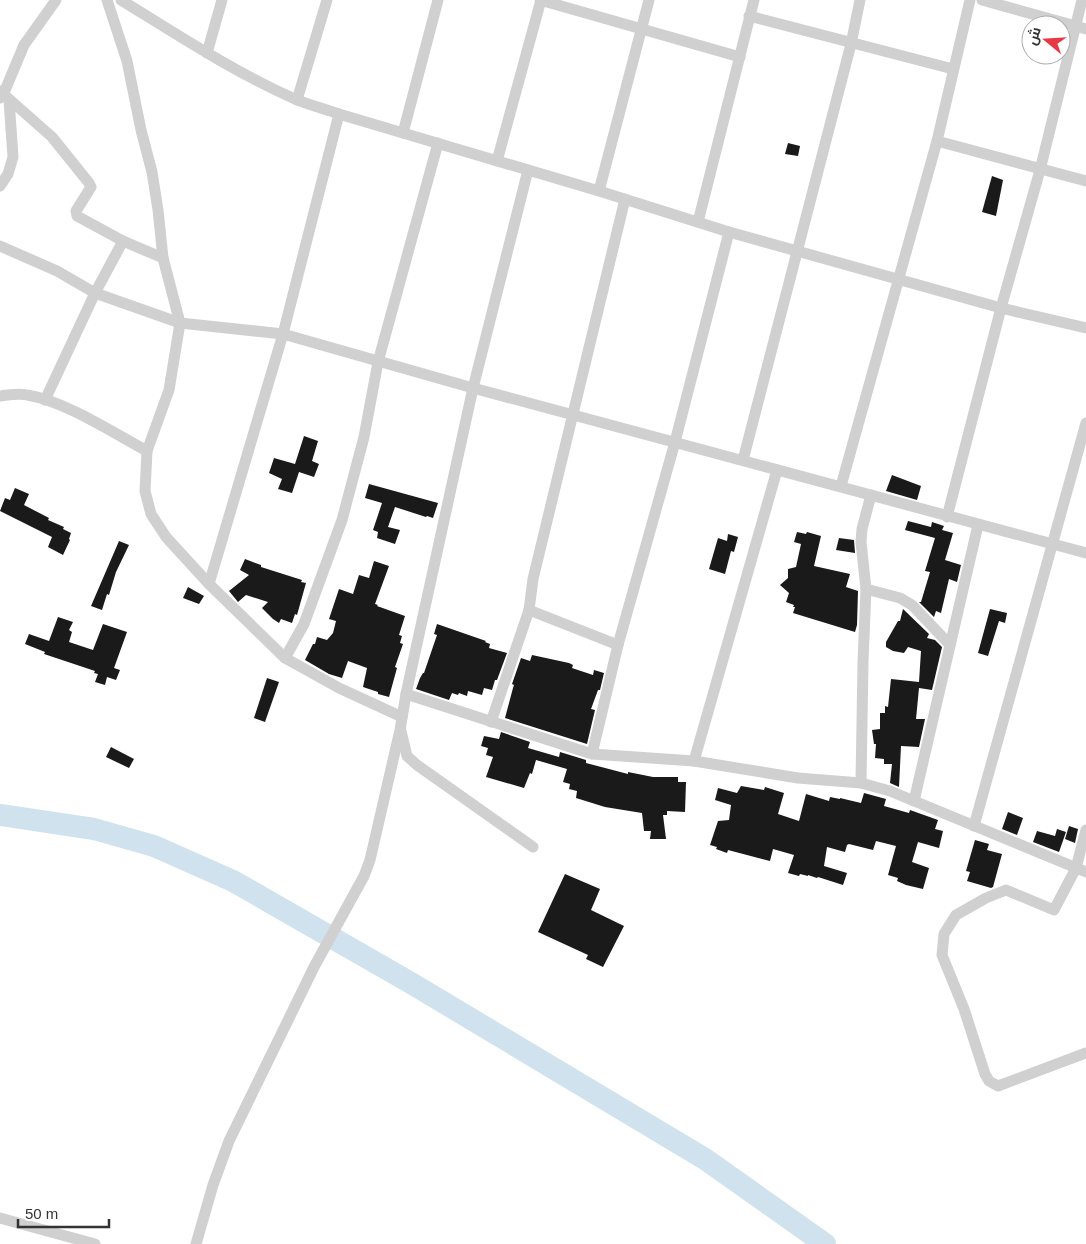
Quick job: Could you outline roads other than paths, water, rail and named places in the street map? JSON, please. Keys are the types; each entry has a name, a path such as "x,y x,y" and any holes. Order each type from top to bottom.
{"street":[{"path":"0,186 8,174 13,156 3,96 24,45 56,0"},
{"path":"106,0 127,61 141,130 152,172 163,258 180,323 168,390 147,451 145,490 151,514 166,537 209,584 285,658 340,688 402,716"},
{"path":"121,0 207,53 261,83 297,100 729,232 1001,308 1086,328"},
{"path":"207,53 222,0"},
{"path":"297,100 327,0"},
{"path":"403,133 438,0"},
{"path":"497,161 541,0 740,57"},
{"path":"599,191 649,0"},
{"path":"698,222 754,0"},
{"path":"743,460 851,44 860,0"},
{"path":"841,486 937,140 970,0"},
{"path":"982,0 1081,28"},
{"path":"947,517 1001,308 1081,28 1082,0"},
{"path":"749,16 953,69"},
{"path":"3,96 52,137 89,182 91,186 76,211 76,216 123,241 163,258"},
{"path":"209,584 283,334 339,114"},
{"path":"937,140 1086,182"},
{"path":"285,658 304,624 342,520 364,437 378,362 438,143"},
{"path":"196,1244 213,1185 229,1141 314,967 364,876 370,860 400,730 406,694 473,388 528,170"},
{"path":"491,722 529,610 533,579 625,199"},
{"path":"592,754 618,645 675,442 729,232"},
{"path":"45,400 95,293 123,241"},
{"path":"0,246 57,271 95,293 180,323 283,334 473,388 1086,553"},
{"path":"0,396 27,395 63,406 147,451"},
{"path":"974,826 1086,423"},
{"path":"694,761 777,470"},
{"path":"861,783 866,589 861,542 870,495"},
{"path":"914,802 978,525"},
{"path":"866,589 900,598 912,605 950,645"},
{"path":"529,610 618,645"},
{"path":"406,694 592,754 694,761 798,778 861,783 890,791 1081,870"},
{"path":"400,730 407,756 417,766 533,847"},
{"path":"1086,830 1081,870 1054,910 1006,890 986,898 956,915 944,934 942,955 964,1009 988,1081 998,1086 1086,1054"},
{"path":"0,1218 95,1244"}],"waterway":[{"path":"0,815 94,829 154,846 233,881 411,983 705,1159 825,1244"}]}
